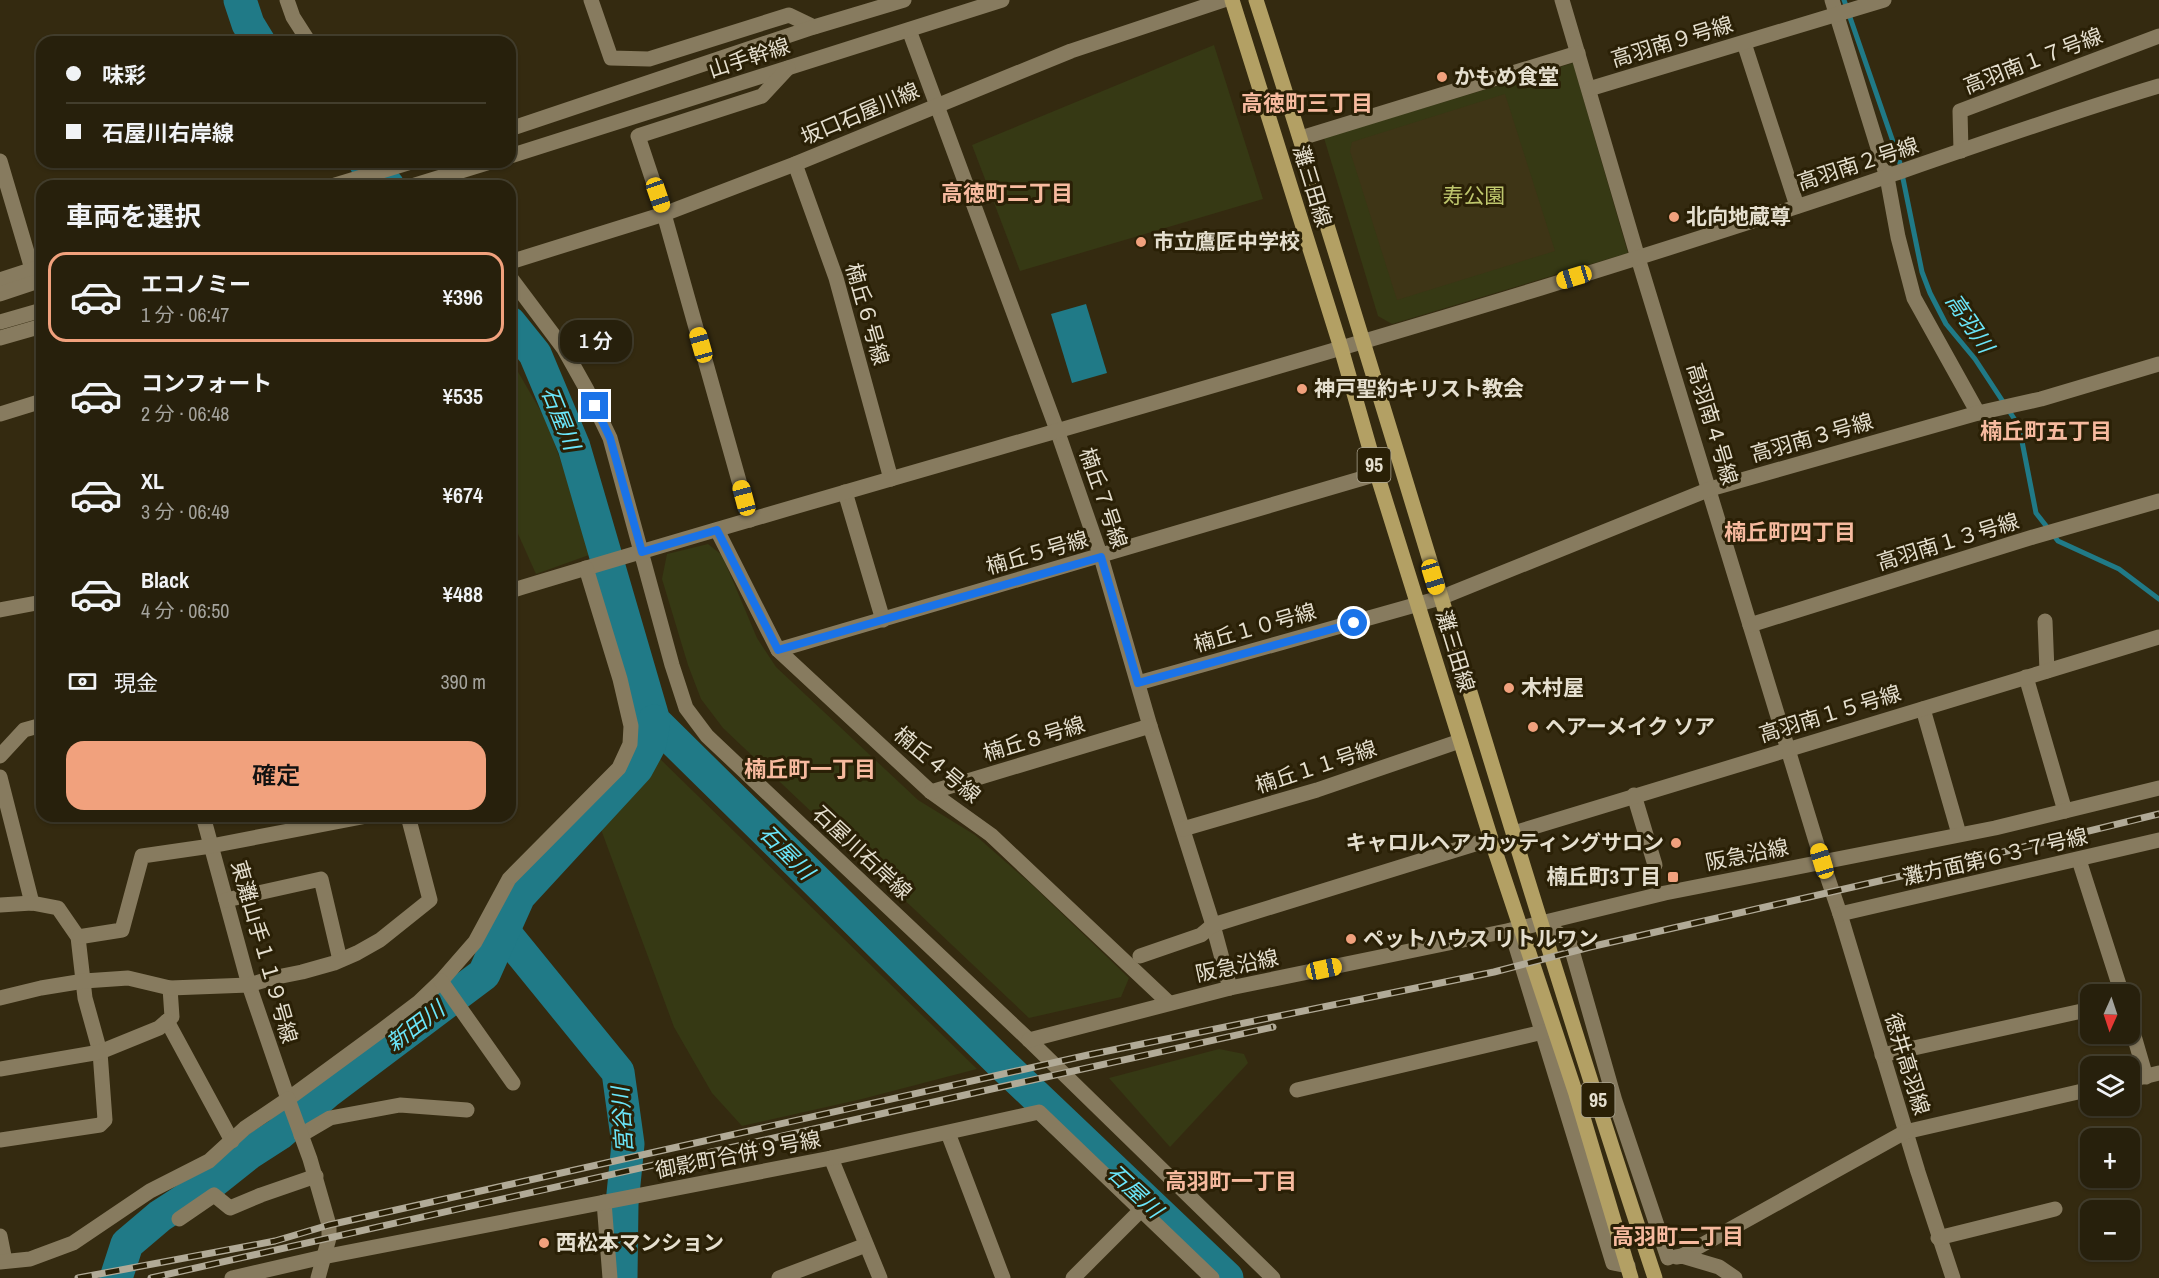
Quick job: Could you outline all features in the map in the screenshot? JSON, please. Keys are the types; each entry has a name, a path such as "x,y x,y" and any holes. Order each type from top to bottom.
{"main road":[{"name":"灘三田線","path":"1232,0 1341,348 1377,474 1491,839 1516,929 1576,1095 1630,1272"},
{"name":"灘三田線","path":"1256,0 1301,138 1540,922 1653,1271"}],"street":[{"path":"287,0 293,17 305,36"},
{"path":"591,0 611,58 649,59 789,15 813,27"},
{"name":"山手幹線","path":"516,127 900,0"},
{"name":"山手幹線","path":"516,154 1002,0"},
{"name":"坂口石屋川線","path":"516,260 664,214 795,164 1071,51 1224,0"},
{"name":"高羽南４号線","path":"1562,0 1638,258 1822,861"},
{"path":"1832,0 1845,13 1896,173 1898,237 1914,298 1978,413"},
{"name":"高羽南９号線","path":"1589,89 1884,0"},
{"name":"楠丘７号線","path":"909,30 1057,430 1101,557 1230,988"},
{"name":"高羽南１７号線","path":"1961,151 1960,111 2159,36"},
{"path":"1744,43 1797,206"},
{"path":"1301,138 1578,53"},
{"path":"750,520 664,214 638,136 762,96 788,68"},
{"name":"高羽南２号線","path":"516,589 1362,343 1638,258 2110,100 2159,86"},
{"path":"0,161 36,263"},
{"name":"楠丘６号線","path":"795,164 836,279 891,479"},
{"path":"354,180 393,168"},
{"path":"414,168 427,180"},
{"path":"439,180 473,168"},
{"path":"0,280 36,273"},
{"path":"0,294 36,274"},
{"name":"石屋川右岸線","path":"516,286 564,349 610,438 672,665 686,708 707,736 1029,1040 1273,1278"},
{"path":"0,322 36,312"},
{"path":"0,338 36,328"},
{"name":"高羽南３号線","path":"1418,604 1440,598 1710,489 1978,413 2042,399 2159,364"},
{"path":"0,414 36,402"},
{"name":"楠丘５号線","path":"778,650 1101,557 1377,474"},
{"path":"845,492 883,620"},
{"name":"高羽南１３号線","path":"1750,625 2033,537 2159,501"},
{"name":"楠丘４号線","path":"717,530 778,650 930,792 991,835 1169,1003"},
{"path":"0,1236 3,1262 30,1259 73,1243 150,1191 209,1161 245,1128 289,1103 410,1009 444,986 475,942 509,879 619,768 630,744 631,726 589,567"},
{"path":"0,610 36,603"},
{"name":"楠丘１０号線","path":"1138,683 1418,604"},
{"path":"2045,621 2047,671"},
{"name":"高羽南１５号線","path":"1514,832 2159,637"},
{"path":"2026,677 2065,811"},
{"path":"1923,709 1959,834"},
{"name":"楠丘８号線","path":"930,792 1150,726"},
{"path":"0,756 24,730 36,727"},
{"name":"楠丘１１号線","path":"1183,830 1317,790 1461,741"},
{"path":"0,777 32,903"},
{"name":"阪急沿線","path":"1029,1040 1230,988 1516,929 1665,893 1995,828 2159,788"},
{"path":"1634,795 1655,865"},
{"name":"東灘山手１１９号線","path":"205,822 249,985 316,1176 329,1225 329,1238 323,1257"},
{"path":"78,937 122,930 142,856 211,846 336,822"},
{"path":"0,998 84,981 128,978 170,988 249,985 339,960 380,940 430,900 410,822"},
{"path":"1140,956 1201,935 1213,925 1491,839"},
{"name":"灘方面第６３７号線","path":"1840,914 2159,840"},
{"path":"2079,860 2119,984"},
{"name":"徳井高羽線","path":"1822,861 1938,1238 1953,1278"},
{"path":"226,900 321,879 339,960"},
{"path":"0,904 32,903 58,908 78,937 85,998 100,1052 105,1120 100,1125 0,1140"},
{"path":"1540,922 1569,940 1615,1101 1675,1257"},
{"path":"1516,929 1543,1032 1613,1263 1630,1272"},
{"path":"444,986 513,1083"},
{"path":"0,1069 100,1052 159,1028 172,1017 170,988"},
{"path":"1882,1055 2080,1011"},
{"path":"167,1021 232,1141"},
{"path":"1297,1090 1543,1032"},
{"path":"2139,1044 2152,1075"},
{"path":"1653,1271 1905,1132 2080,1092"},
{"path":"299,1131 330,1118 400,1105 467,1110"},
{"name":"御影町合併９号線","path":"232,1278 323,1257 831,1158 1039,1112 1141,1210"},
{"path":"948,1133 1003,1278"},
{"path":"831,1158 880,1278"},
{"path":"179,1219 214,1194 230,1208 316,1176"},
{"path":"610,1200 610,1278"},
{"path":"1938,1238 2055,1209"},
{"path":"1073,1278 1141,1210 1212,1278"},
{"path":"779,1278 866,1245"},
{"path":"318,1278 323,1257"},
{"path":"1675,1257 1719,1267 1735,1278"}],"green space":[{"path":"1214,45 1263,199 1020,271 972,145"},
{"name":"寿公園","path":"1573,63 1628,253 1392,324 1378,316 1324,138"},
{"path":"516,368 547,422 565,473 589,555 536,574 516,529"},
{"path":"708,544 722,555 757,638 776,667 918,800 975,835 1031,884 1129,978 1121,997 1029,1018 723,728 701,699 688,665 662,579 667,554"},
{"path":"654,753 977,1069 862,1099 742,1126 712,1093 674,1027 599,824 641,774"},
{"path":"1219,1049 1244,1054 1248,1063 1170,1147 1109,1078"}],"sand":[{"path":"1505,94 1555,251 1397,300 1350,151 1352,142"}],"water":[{"path":"1086,304 1107,373 1072,383 1051,314"}],"waterway":[{"name":"石屋川","path":"240,0 248,24 255,36"},
{"name":"高羽川","path":"1844,0 1899,159 1922,272 1946,324 1975,359 2019,426 2036,513 2058,541 2119,569 2159,599"},
{"name":"石屋川","path":"371,168 382,180"},
{"name":"石屋川","path":"516,330 535,354 574,447 654,721 1002,1064 1227,1278"},
{"name":"新田川","path":"116,1278 127,1244 160,1216 214,1181 248,1154 279,1134 327,1092 484,974 519,896 637,768 650,744 654,721"},
{"name":"宮谷川","path":"504,932 618,1072 628,1144 622,1204 621,1278"}],"railway":[{"path":"78,1278 275,1241 329,1225 1088,1055 1494,972 1590,947 1958,863 2159,814"},
{"path":"151,1278 1273,1027"}],"place":[{"name":"かもめ食堂","path":"1442,77"},
{"name":"北向地蔵尊","path":"1674,217"},
{"name":"市立鷹匠中学校","path":"1141,242"},
{"name":"神戸聖約キリスト教会","path":"1302,389"},
{"name":"木村屋","path":"1509,688"},
{"name":"ヘアーメイク ソア","path":"1533,727"},
{"name":"キャロルヘア カッティングサロン","path":"1676,843"},
{"name":"楠丘町3丁目","path":"1673,877"},
{"name":"ペットハウス リトルワン","path":"1351,939"},
{"name":"西松本マンション","path":"544,1243"}],"district":[{"name":"高徳町三丁目","path":"1307,103"},
{"name":"高徳町二丁目","path":"1007,193"},
{"name":"楠丘町五丁目","path":"2046,431"},
{"name":"楠丘町四丁目","path":"1790,532"},
{"name":"楠丘町一丁目","path":"810,769"},
{"name":"高羽町一丁目","path":"1231,1181"},
{"name":"高羽町二丁目","path":"1678,1236"}],"route":[{"path":"595,406 610,438 642,552 717,530 778,650 1101,557 1138,683 1354,623"}]}
